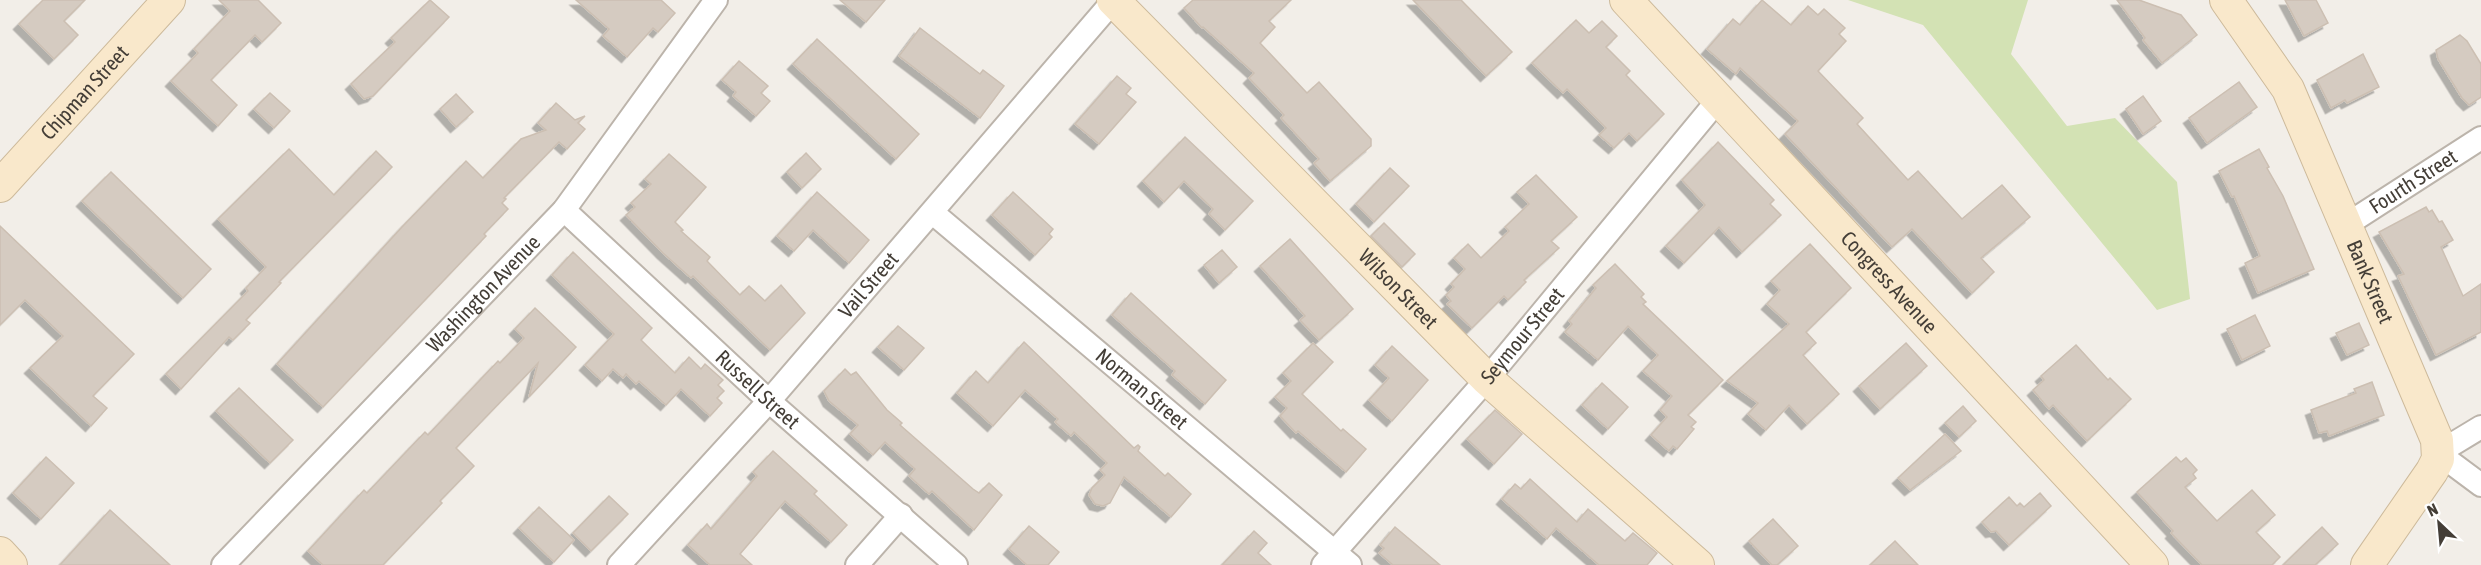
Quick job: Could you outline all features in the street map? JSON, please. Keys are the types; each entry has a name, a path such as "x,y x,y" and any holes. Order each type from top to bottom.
{"street":[{"name":"Chipman Street","path":"0,186 169,0"},
{"name":"Washington Avenue","path":"223,565 564,210 716,0"},
{"name":"Vail Street","path":"619,565 769,401 1114,0"},
{"name":"Wilson Street","path":"1114,0 1487,379 1698,565"},
{"name":"Congress Avenue","path":"1626,0 2152,565"},
{"name":"Bank Street","path":"2226,0 2288,89 2431,425 2438,453"},
{"name":"Seymour Street","path":"1336,560 1718,100"},
{"name":"Fourth Street","path":"2346,225 2481,138"},
{"name":"Russell Street","path":"564,210 769,401 956,565"},
{"name":"Norman Street","path":"933,213 1336,560"},
{"path":"2367,565 2432,471 2438,453 2481,427"},
{"path":"2438,453 2481,485"},
{"path":"857,565 900,515"},
{"path":"0,553 11,565"}],"green space":[{"path":"1848,0 2028,0 2011,54 2067,126 2115,118 2177,182 2190,299 2157,310 1923,25"}],"building":[{"path":"43,0 85,0 64,21 78,35 54,59 19,24"},
{"path":"219,0 258,0 281,23 262,42 255,35 211,80 237,105 218,126 171,81 198,53 194,49 230,11"},
{"path":"430,0 449,17 373,96 364,99 351,84 395,42 391,38"},
{"path":"576,0 661,0 675,13 658,32 653,28 627,57 603,36 609,29"},
{"path":"840,0 885,0 866,22"},
{"path":"1193,0 1291,0 1269,21 1275,27 1260,43 1307,93 1319,82 1371,139 1371,146 1330,181 1314,163 1319,159 1281,118 1284,115 1249,78 1254,73 1202,28 1184,8"},
{"path":"1413,0 1461,0 1512,52 1486,76"},
{"path":"1762,0 1791,25 1808,6 1818,15 1824,9 1845,28 1839,34 1846,41 1818,71 1863,118 1857,124 1908,180 1918,171 1962,219 2002,185 2030,217 1981,258 1994,272 1972,293 1912,229 1892,247 1785,134 1798,121 1740,68 1736,74 1707,49 1733,19 1740,25"},
{"path":"2117,0 2139,0 2181,15 2197,35 2162,63 2143,40 2145,38"},
{"path":"2285,0 2316,0 2328,23 2304,36"},
{"path":"1576,20 1589,33 1602,21 1617,36 1606,47 1630,71 1626,75 1664,114 1637,141 1629,133 1614,148 1599,135 1606,128 1567,89 1563,93 1532,63"},
{"path":"920,28 980,74 983,70 1004,86 980,118 899,56"},
{"path":"2460,35 2467,41 2481,64 2481,97 2469,105 2462,98 2438,59 2436,50"},
{"path":"817,39 919,134 896,159 793,64"},
{"path":"2363,54 2379,87 2347,103 2345,100 2331,108 2317,80"},
{"path":"739,61 768,86 761,93 770,101 756,116 733,96 736,92 722,80"},
{"path":"1117,76 1131,88 1126,94 1136,102 1099,144 1075,124"},
{"path":"2239,82 2257,107 2207,143 2189,118"},
{"path":"270,93 290,111 274,128 254,109"},
{"path":"456,94 473,112 456,127 440,109"},
{"path":"2143,96 2161,121 2143,134 2126,109"},
{"path":"556,103 575,120 585,116 578,123 585,129 567,149 559,142 504,198 506,199 502,203 508,209 484,234 486,236 323,407 277,364 402,227 466,161 483,178 521,139 546,130 538,123"},
{"path":"1185,137 1253,201 1225,230 1209,214 1213,209 1184,181 1164,202 1143,181"},
{"path":"1718,142 1774,200 1770,204 1781,215 1742,252 1719,227 1684,263 1666,246 1705,205 1682,180"},
{"path":"289,149 334,195 376,151 392,167 279,282 281,283 246,320 250,323 233,340 229,337 181,389 166,374 248,291 246,288 266,267 218,219"},
{"path":"2259,149 2283,196 2314,269 2258,293 2245,263 2260,256 2234,196 2232,197 2219,171"},
{"path":"806,153 821,169 802,188 787,172"},
{"path":"669,154 706,187 675,222 683,230 681,231 710,257 707,261 740,295 749,286 765,301 781,285 805,313 770,350 693,276 691,278 663,253 626,215 635,207 631,203 651,184 645,179"},
{"path":"1390,168 1409,186 1374,222 1356,204"},
{"path":"111,172 211,269 183,298 82,201"},
{"path":"1536,175 1577,217 1551,241 1559,248 1524,280 1526,282 1508,300 1504,296 1472,328 1447,304 1451,301 1446,295 1454,287 1451,284 1465,269 1454,258 1468,244 1481,258 1509,231 1505,227 1529,204 1517,192"},
{"path":"817,192 869,240 849,263 813,230 794,251 777,236"},
{"path":"1013,192 1053,229 1049,234 1052,237 1035,255 992,215"},
{"path":"2426,207 2429,212 2432,210 2439,222 2442,221 2453,240 2441,247 2463,296 2481,284 2481,332 2436,355 2398,276 2404,274 2379,232"},
{"path":"1384,223 1415,254 1402,267 1371,236"},
{"path":"0,226 134,354 93,396 107,408 91,426 30,368 63,336 25,300 0,325"},
{"path":"1290,239 1353,309 1319,340 1300,320 1305,316 1260,266"},
{"path":"1810,244 1851,288 1806,332 1816,343 1803,355 1839,394 1807,424 1789,405 1766,430 1748,414 1758,403 1727,381 1789,324 1767,304 1780,290 1771,281"},
{"path":"1222,250 1237,267 1219,283 1204,265"},
{"path":"573,252 652,328 641,340 675,373 689,357 701,369 705,364 723,380 718,385 724,391 717,398 722,403 710,416 681,389 666,405 639,381 636,384 626,374 623,378 613,369 602,381 585,365 614,334 552,275"},
{"path":"1615,264 1644,294 1641,297 1646,302 1643,304 1723,380 1688,415 1696,422 1691,427 1694,429 1677,449 1673,446 1669,451 1651,435 1667,417 1660,410 1672,396 1643,371 1658,355 1628,326 1598,360 1565,332 1572,324 1569,321 1596,288 1593,285"},
{"path":"1131,293 1226,380 1205,404 1172,375 1175,371 1112,315"},
{"path":"535,308 576,347 529,397 538,363 456,448 474,466 383,565 323,565 308,551 364,490 367,493 425,432 428,435 498,361 500,363 524,338 515,329"},
{"path":"2255,315 2270,346 2242,360 2227,329"},
{"path":"2359,323 2369,345 2347,355 2336,333"},
{"path":"898,326 924,348 904,370 878,347"},
{"path":"1024,342 1134,448 1138,445 1140,447 1138,451 1165,476 1168,473 1191,494 1171,517 1124,477 1110,503 1103,506 1095,504 1089,495 1092,488 1105,475 1100,470 1107,463 1074,432 1071,436 1055,422 1058,419 1025,390 993,426 957,393 976,371 988,383"},
{"path":"1313,343 1333,362 1302,394 1341,431 1343,429 1366,449 1346,472 1298,431 1296,433 1280,416 1287,408 1275,397 1291,381 1283,373"},
{"path":"1906,343 1927,366 1880,409 1859,386"},
{"path":"2076,345 2108,380 2110,378 2131,399 2087,441 2053,405 2049,409 2033,390 2044,380 2041,376"},
{"path":"1392,346 1428,380 1392,421 1369,400 1389,378 1375,365"},
{"path":"845,369 851,375 856,372 887,410 902,423 900,425 973,489 979,493 989,483 1002,495 974,530 932,491 929,494 909,476 915,469 885,442 873,455 850,434 858,425 829,401 824,391"},
{"path":"2372,382 2384,415 2329,436 2327,431 2319,433 2311,410 2356,393 2354,389"},
{"path":"1602,383 1628,407 1608,429 1582,405"},
{"path":"239,388 293,440 270,463 216,411"},
{"path":"1963,406 1976,421 1959,437 1945,423"},
{"path":"1495,410 1522,434 1494,464 1467,439"},
{"path":"1945,434 1961,451 1910,490 1898,478"},
{"path":"773,451 817,491 814,494 847,525 831,542 785,501 740,554 752,565 710,565 688,545 707,524 711,529 757,476 753,472"},
{"path":"46,457 74,483 41,519 13,493"},
{"path":"2176,457 2181,462 2186,458 2197,470 2193,474 2196,478 2185,487 2217,521 2252,490 2275,515 2256,532 2280,557 2272,565 2202,565 2171,533 2173,531 2137,492"},
{"path":"1530,479 1577,522 1588,509 1625,541 1633,533 1657,553 1647,565 1599,565 1556,528 1547,539 1502,499 1515,484 1521,489"},
{"path":"2040,493 2051,506 2009,545 1996,531 1991,532 1982,522 2009,497 2017,506 2020,503 2024,507"},
{"path":"609,496 628,514 591,551 573,533"},
{"path":"539,507 574,540 554,562 519,528"},
{"path":"110,510 170,565 60,565"},
{"path":"1773,519 1798,546 1777,565 1772,565 1749,541"},
{"path":"1029,526 1059,552 1048,565 1027,565 1009,549"},
{"path":"1395,527 1440,565 1393,565 1379,553 1384,548 1380,545"},
{"path":"2322,527 2338,544 2315,565 2283,565"},
{"path":"1254,531 1267,543 1258,553 1271,565 1222,565"},
{"path":"1895,541 1918,565 1870,565"}]}
